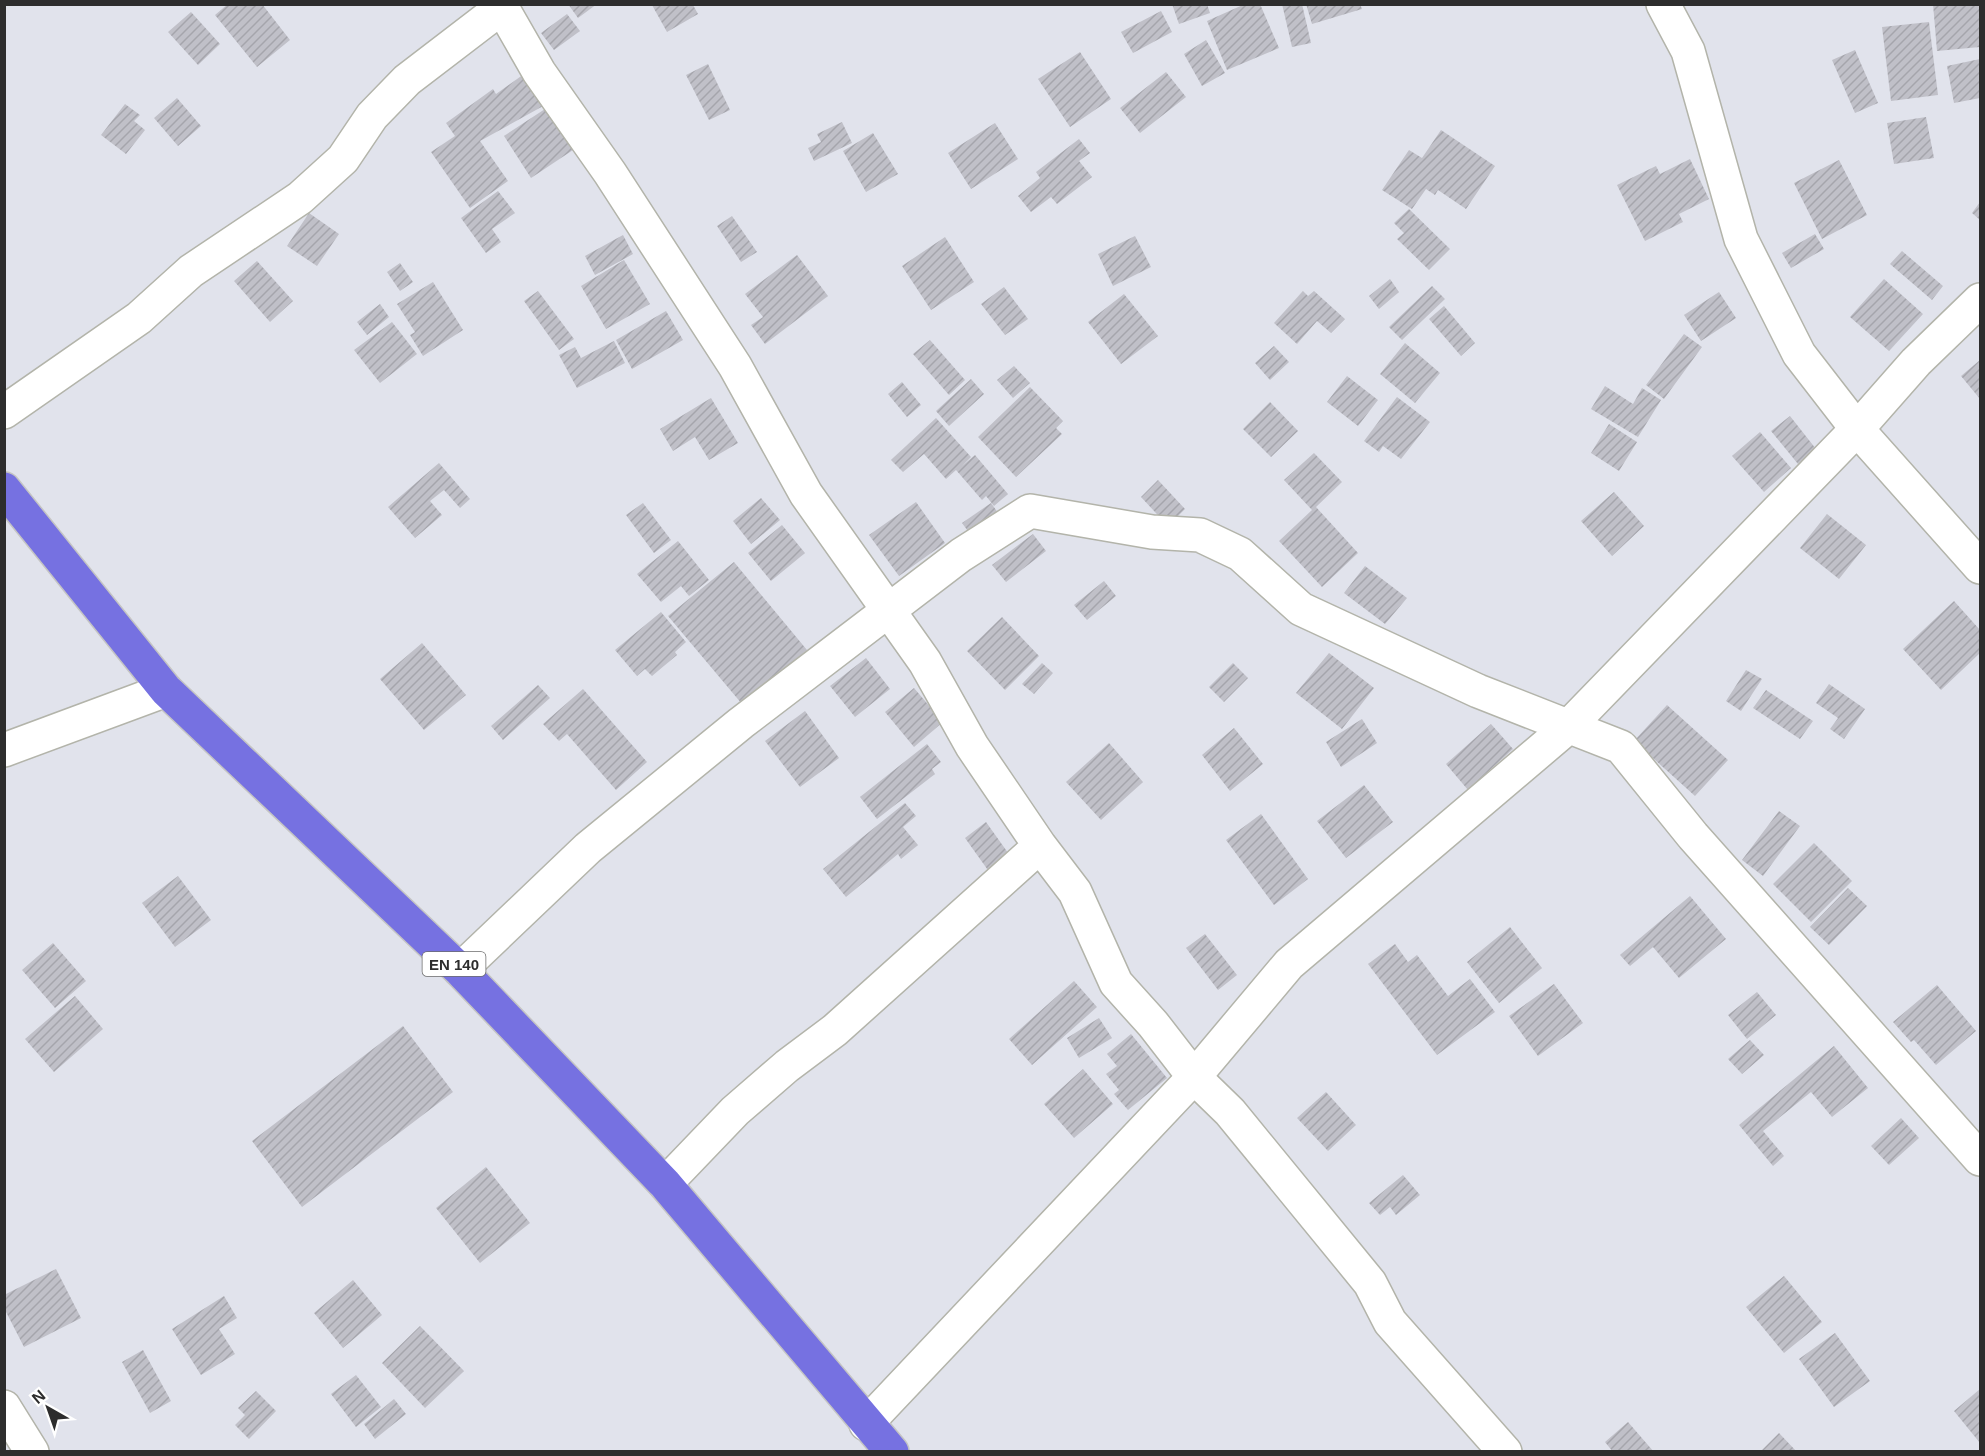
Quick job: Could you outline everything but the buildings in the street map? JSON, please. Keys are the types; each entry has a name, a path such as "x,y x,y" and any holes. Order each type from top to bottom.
{"main road":[{"name":"EN 140","path":"4,489 166,690 460,970 665,1184 892,1452"}],"street":[{"path":"1663,4 1688,51 1741,238 1800,354 1857,429 1980,567"},
{"path":"4,412 138,318 191,271 300,198 343,159 372,116 407,80 500,6 539,72 610,173 735,366 806,494 925,662 972,746 1040,846 1075,892 1116,982 1153,1024 1194,1077 1230,1112 1370,1283 1390,1322 1505,1452"},
{"path":"866,1424 1194,1077 1289,964 1568,727 1857,429 1916,362 1980,300"},
{"path":"460,970 588,848 741,723 961,555 1030,511 1152,532 1200,535 1240,554 1301,609 1478,691 1621,747 1693,836 1980,1159"},
{"path":"4,750 166,690"},
{"path":"665,1184 735,1111 787,1066 835,1030 1040,846"},
{"path":"4,1407 32,1452"}]}
